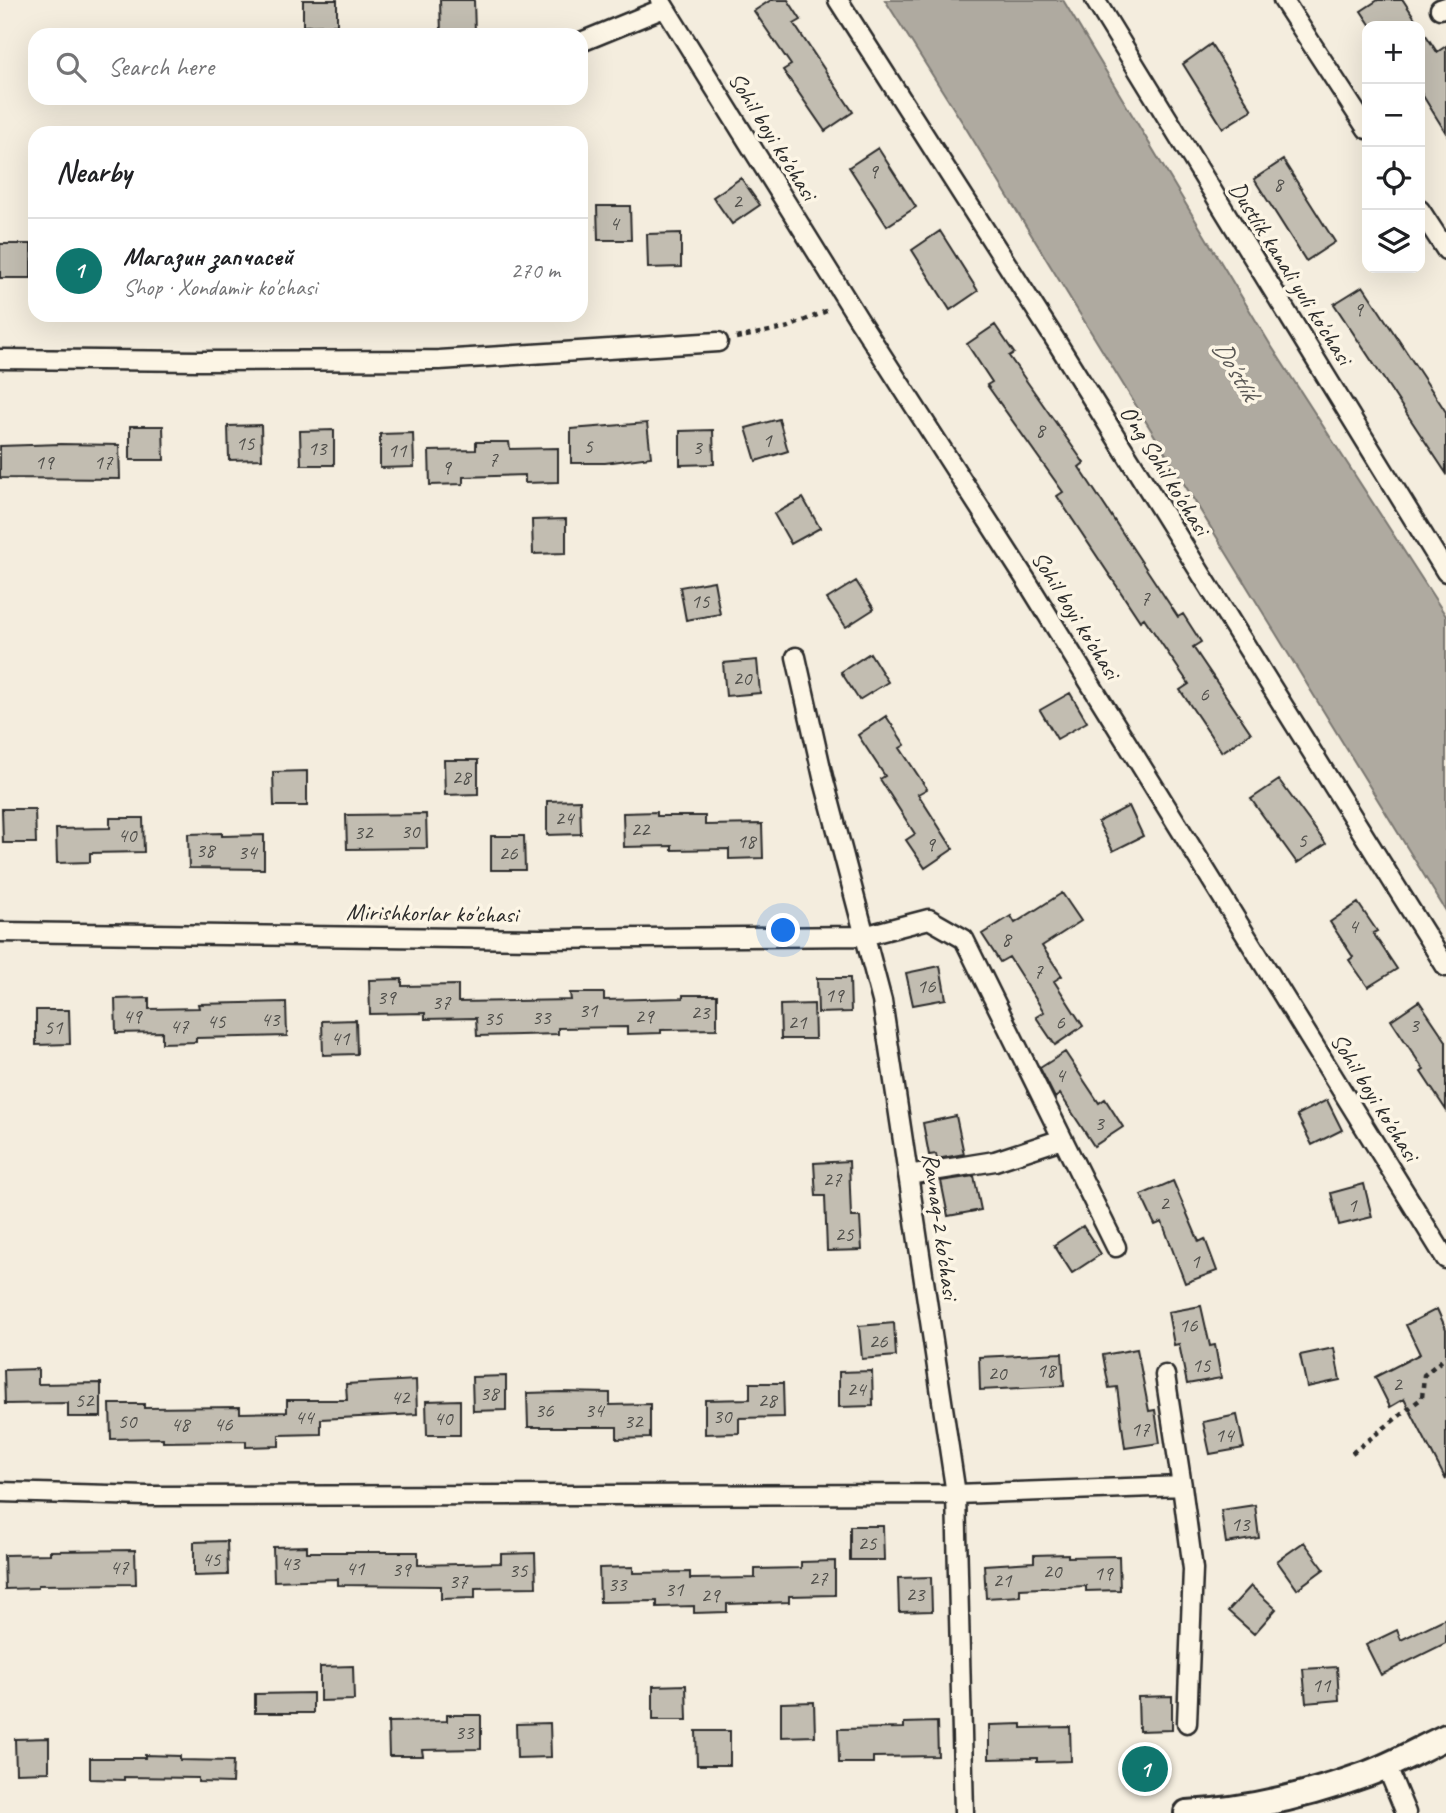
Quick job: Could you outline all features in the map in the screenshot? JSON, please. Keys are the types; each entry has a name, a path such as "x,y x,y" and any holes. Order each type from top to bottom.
{"main road":[{"path":"1187,1813 1226,1812 1291,1798 1368,1774 1446,1737"}],"street":[{"name":"O'ng Sohil ko'chasi","path":"838,0 1056,341 1446,967"},
{"name":"Dustlik kanali yuli ko'chasi","path":"1095,0 1446,572"},
{"path":"1283,0 1362,121"},
{"path":"588,39 662,4"},
{"name":"Sohil boyi ko'chasi","path":"662,4 848,302 1043,606 1446,1259"},
{"path":"1425,218 1446,250"},
{"path":"0,359 439,360 718,342"},
{"name":"Ravnaq-2 ko'chasi","path":"796,657 823,777 883,1001 956,1494 964,1813"},
{"name":"Mirishkorlar ko'chasi","path":"0,932 541,939 864,936 929,919 964,939 1116,1247"},
{"path":"908,1175 995,1161 1062,1139"},
{"path":"1165,1376 1193,1569 1187,1723"},
{"path":"0,1492 147,1496 956,1494 1182,1486"},
{"path":"1386,1765 1406,1813"}],"path":[{"path":"718,342 789,327 848,302"},
{"path":"1352,1454 1422,1398 1424,1375 1446,1357"}],"water":[{"name":"Do'stlik","path":"885,0 1063,0 1270,344 1446,616 1446,911 964,125"}],"building":[{"path":"303,0 337,0 337,25 303,26"},
{"path":"440,0 474,0 475,28 441,28"},
{"path":"771,0 788,0 801,20 794,24 853,112 825,131 783,70 791,65 754,11"},
{"path":"1378,0 1403,0 1417,21 1368,21 1361,11"},
{"path":"1425,34 1437,52 1446,46 1446,133 1425,99"},
{"path":"1211,44 1252,110 1223,128 1183,64"},
{"path":"878,148 916,207 887,226 849,167"},
{"path":"1283,160 1335,242 1306,261 1254,179"},
{"path":"741,178 760,205 732,224 713,197"},
{"path":"597,206 630,206 631,240 598,240"},
{"path":"940,231 978,291 950,310 912,250"},
{"path":"681,233 681,267 648,268 647,234"},
{"path":"0,244 28,244 28,278 0,278"},
{"path":"1363,286 1446,412 1446,473 1334,304"},
{"path":"995,325 1014,353 1009,356 1084,463 1079,467 1178,617 1183,614 1201,642 1193,647 1251,733 1222,752 1180,690 1189,684 1144,618 1140,621 1057,496 1063,492 987,385 992,382 967,344"},
{"path":"779,419 788,451 756,461 746,428"},
{"path":"647,423 651,457 605,463 571,463 571,429"},
{"path":"261,425 262,459 229,460 228,426"},
{"path":"130,426 163,426 164,460 130,460"},
{"path":"334,430 334,465 301,465 300,431"},
{"path":"713,430 714,464 680,465 680,431"},
{"path":"413,433 414,467 380,468 380,434"},
{"path":"476,442 509,442 510,449 558,448 558,482 525,483 525,475 463,477 463,484 430,485 429,451 476,450"},
{"path":"119,445 120,479 0,478 0,446"},
{"path":"803,498 820,528 791,544 774,514"},
{"path":"566,519 566,553 533,554 532,520"},
{"path":"714,581 720,614 686,620 680,587"},
{"path":"856,581 874,609 846,627 827,599"},
{"path":"870,653 888,682 859,700 841,672"},
{"path":"757,660 760,693 726,696 723,663"},
{"path":"1070,693 1087,722 1057,739 1040,710"},
{"path":"886,716 905,745 900,748 927,789 918,794 953,849 925,868 906,840 915,834 880,779 885,776 858,735"},
{"path":"444,760 478,760 478,794 445,795"},
{"path":"307,771 307,806 274,806 273,772"},
{"path":"1279,780 1326,844 1297,863 1251,799"},
{"path":"580,800 581,834 547,835 547,801"},
{"path":"1129,806 1143,836 1113,851 1098,822"},
{"path":"2,809 35,809 36,843 3,843"},
{"path":"657,812 657,816 705,816 705,825 762,824 763,858 729,859 729,849 624,847 623,813"},
{"path":"426,814 427,848 347,849 346,815"},
{"path":"110,818 143,818 144,852 90,853 90,862 57,863 56,829 110,828"},
{"path":"222,833 222,836 264,835 264,869 189,868 188,834"},
{"path":"491,836 524,836 525,870 491,870"},
{"path":"1062,893 1081,921 1042,946 1062,976 1054,981 1083,1026 1055,1045 1036,1017 1044,1012 1009,957 1000,962 982,934 1011,916 1015,923"},
{"path":"1358,903 1377,931 1373,933 1397,969 1368,987 1349,960 1353,957 1330,922"},
{"path":"940,966 946,999 913,1005 906,973"},
{"path":"817,978 850,978 851,1012 818,1013"},
{"path":"402,979 402,986 458,985 458,1002 571,1000 570,993 604,993 604,1000 717,995 717,1029 661,1030 661,1033 627,1034 627,1027 558,1028 558,1034 477,1036 476,1018 425,1019 425,1013 370,1014 369,980"},
{"path":"149,998 149,1009 199,1008 198,1004 286,1002 287,1036 196,1038 196,1042 162,1043 162,1032 116,1033 115,999"},
{"path":"1419,1001 1446,1041 1446,1110 1391,1020"},
{"path":"814,1004 815,1039 781,1039 780,1005"},
{"path":"36,1010 69,1010 70,1044 36,1045"},
{"path":"356,1020 357,1054 323,1055 322,1021"},
{"path":"1065,1052 1099,1103 1105,1099 1123,1127 1094,1146 1060,1094 1055,1098 1040,1068"},
{"path":"1327,1100 1342,1130 1312,1145 1297,1115"},
{"path":"956,1116 964,1154 937,1159 936,1154 929,1155 923,1123"},
{"path":"849,1161 851,1217 860,1217 862,1250 827,1251 825,1196 816,1196 814,1163"},
{"path":"974,1176 981,1210 948,1216 941,1181"},
{"path":"1173,1181 1199,1242 1205,1239 1217,1271 1185,1283 1162,1222 1155,1225 1141,1195"},
{"path":"1364,1184 1372,1217 1339,1225 1331,1193"},
{"path":"1083,1226 1101,1254 1072,1273 1054,1245"},
{"path":"1201,1306 1210,1346 1215,1345 1221,1378 1187,1384 1179,1344 1174,1345 1168,1312"},
{"path":"1437,1309 1446,1329 1446,1480 1404,1399 1390,1407 1375,1377 1420,1354 1406,1325"},
{"path":"894,1323 896,1356 862,1359 859,1326"},
{"path":"1334,1348 1340,1380 1307,1387 1300,1355"},
{"path":"1137,1349 1149,1411 1155,1410 1160,1443 1125,1448 1117,1387 1109,1388 1103,1355"},
{"path":"1062,1353 1064,1386 980,1390 979,1357"},
{"path":"38,1369 38,1384 101,1383 101,1417 68,1417 68,1403 5,1404 4,1370"},
{"path":"872,1371 873,1406 839,1407 839,1372"},
{"path":"506,1376 506,1410 473,1411 472,1377"},
{"path":"416,1380 417,1414 321,1419 321,1434 279,1435 279,1446 246,1447 246,1441 163,1442 163,1438 111,1439 110,1404 144,1404 144,1408 240,1407 240,1413 287,1412 287,1400 347,1400 346,1384"},
{"path":"750,1383 783,1383 784,1417 739,1418 739,1433 705,1434 705,1400 750,1399"},
{"path":"527,1393 610,1393 610,1405 650,1404 650,1438 617,1439 617,1427 528,1427"},
{"path":"460,1400 460,1435 427,1435 426,1401"},
{"path":"1237,1415 1244,1448 1210,1454 1203,1422"},
{"path":"1255,1505 1259,1538 1226,1543 1221,1510"},
{"path":"850,1526 883,1526 884,1560 850,1560"},
{"path":"227,1541 228,1575 194,1576 194,1542"},
{"path":"1304,1542 1324,1569 1297,1589 1277,1561"},
{"path":"307,1546 307,1552 418,1552 418,1565 501,1563 501,1554 535,1553 536,1587 475,1588 475,1598 441,1599 441,1586 338,1585 338,1579 274,1581 273,1547"},
{"path":"135,1550 136,1584 38,1585 38,1588 5,1589 4,1555 50,1554 50,1551"},
{"path":"1068,1554 1068,1557 1119,1556 1120,1590 1086,1591 1086,1586 1020,1589 1020,1596 986,1598 984,1565 1034,1562 1034,1555"},
{"path":"835,1561 835,1595 789,1596 789,1602 727,1604 727,1612 694,1613 694,1606 657,1607 657,1601 600,1602 599,1568 633,1567 633,1573 690,1572 690,1579 755,1578 755,1569 801,1568 801,1562"},
{"path":"931,1577 932,1611 899,1612 898,1578"},
{"path":"1251,1586 1276,1609 1254,1634 1228,1611"},
{"path":"1446,1618 1446,1643 1381,1675 1366,1645 1397,1630 1401,1640"},
{"path":"353,1666 354,1700 320,1701 320,1667"},
{"path":"1337,1667 1339,1700 1306,1703 1303,1669"},
{"path":"686,1685 687,1720 653,1720 653,1686"},
{"path":"313,1693 313,1713 255,1713 255,1694"},
{"path":"1172,1696 1172,1730 1139,1731 1138,1697"},
{"path":"814,1702 815,1736 781,1737 781,1703"},
{"path":"447,1715 481,1715 481,1749 422,1750 423,1756 389,1756 388,1722 447,1721"},
{"path":"937,1722 938,1756 873,1757 873,1763 839,1763 838,1729 904,1728 904,1723"},
{"path":"550,1723 551,1757 517,1758 516,1724"},
{"path":"1022,1724 1022,1728 1070,1727 1071,1761 1037,1762 1037,1758 989,1759 989,1725"},
{"path":"696,1731 730,1731 730,1765 697,1765"},
{"path":"49,1738 49,1772 16,1773 15,1739"},
{"path":"145,1755 180,1756 180,1760 233,1761 232,1783 198,1782 198,1778 90,1779 90,1758 145,1758"}],"place":[{"name":"Магазин запчасей","path":"1145,1769"}]}
